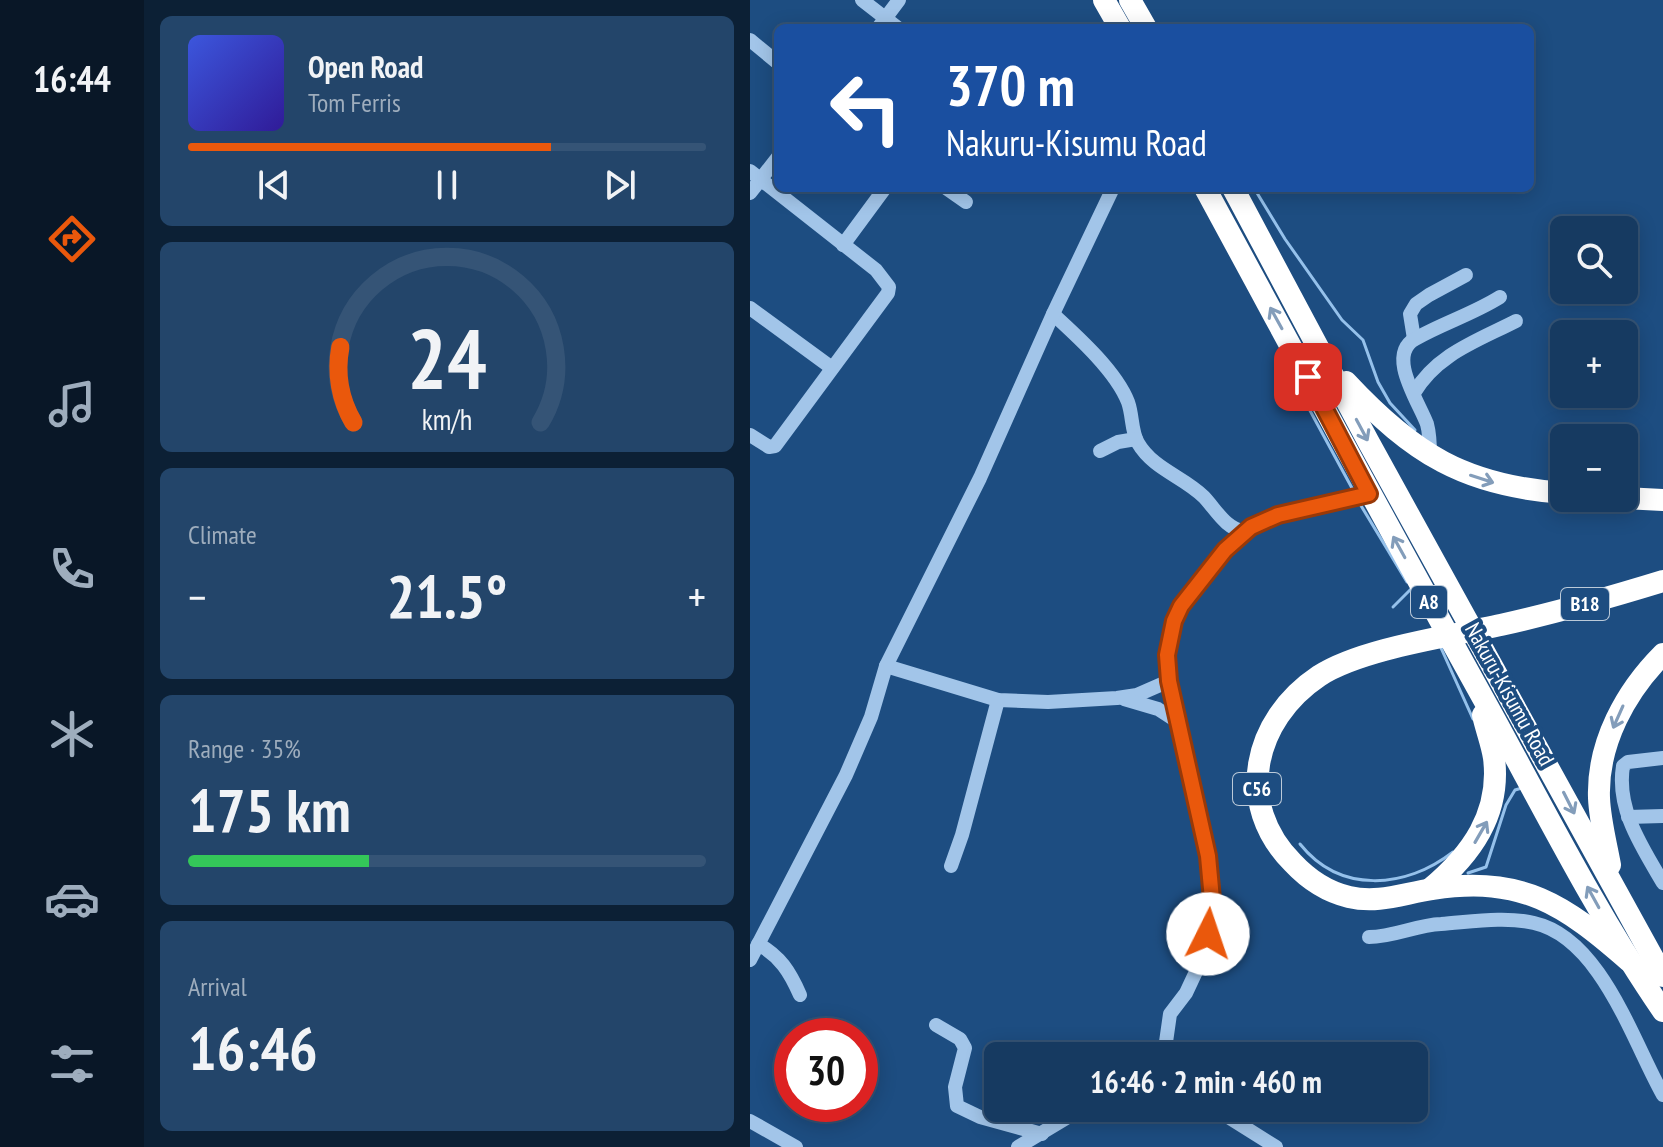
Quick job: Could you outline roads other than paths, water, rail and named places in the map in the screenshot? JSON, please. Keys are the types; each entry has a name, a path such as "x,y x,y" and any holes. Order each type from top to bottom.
{"highway":[{"path":"1104,0 1118,24"},
{"path":"1130,0 1144,24"},
{"name":"Nakuru-Kisumu Road","path":"1207,192 1369,494 1629,961 1663,1011"},
{"name":"Nakuru-Kisumu Road","path":"1235,192 1368,441 1663,976"},
{"path":"1317,342 1347,382 1380,418 1430,456 1455,470 1501,485 1550,491"},
{"path":"1638,499 1663,500"},
{"name":"B18","path":"1410,645 1600,601 1663,581"},
{"name":"C56","path":"1410,645 1335,668 1297,693 1276,718 1264,741 1257,786 1268,829 1277,844 1302,872 1323,886 1349,897 1377,899 1392,899 1429,889"},
{"path":"1615,892 1601,820 1599,796 1603,763 1609,739 1625,702 1641,677 1663,654"},
{"path":"1429,889 1449,873 1473,845 1492,805 1493,754 1478,689"},
{"path":"1429,889 1473,885 1500,887 1535,896 1566,910 1629,961"}],"street":[{"path":"862,0 881,23 899,0"},
{"path":"750,40 774,60"},
{"path":"750,193 755,175 774,160"},
{"path":"755,175 774,190"},
{"path":"750,435 769,447 775,446 888,293 889,287 880,274 776,192"},
{"path":"843,245 882,192"},
{"path":"952,192 966,202"},
{"path":"750,960 846,775 871,717 886,666 980,478 1111,192"},
{"path":"1414,339 1410,314 1416,304 1466,275"},
{"path":"1430,456 1430,435 1402,360 1405,349 1414,339 1474,313 1500,297"},
{"path":"750,308 832,368"},
{"path":"1474,313 1487,336"},
{"path":"1053,314 1099,360 1121,389 1128,401 1136,439 1148,456 1204,498 1229,525 1245,532"},
{"path":"1414,393 1438,362 1516,321"},
{"path":"1100,451 1118,442 1136,439"},
{"path":"1166,1042 1170,1014 1186,993 1201,961 1213,910 1208,856 1169,681 1167,655 1170,635 1181,606 1225,550 1245,532 1278,515 1369,494"},
{"path":"900,639 903,657 914,675"},
{"path":"886,666 998,700 1048,702 1117,698 1137,695 1169,681"},
{"path":"1117,698 1158,709 1178,722"},
{"path":"951,866 966,824 998,700"},
{"path":"1663,758 1628,762 1623,766 1622,801 1663,883"},
{"path":"1628,817 1663,816"},
{"path":"1369,937 1395,935 1405,929 1437,924 1508,921 1530,922 1557,932 1578,950 1622,1008 1644,1062 1663,1095"},
{"path":"758,944 777,955 800,995"},
{"path":"936,1025 960,1039 965,1048 955,1087 957,1106 980,1117 1042,1134"},
{"path":"750,1121 796,1147"},
{"path":"1018,1147 1061,1122"},
{"path":"1236,1122 1276,1147"}],"waterway":[{"path":"1256,192 1342,320 1363,340 1378,382 1390,403 1415,430 1414,433"},
{"path":"1301,394 1353,490"},
{"path":"1360,504 1407,582"},
{"path":"1393,607 1411,589"},
{"path":"1441,648 1473,719"},
{"path":"1468,873 1486,867 1506,805 1515,790 1522,788"},
{"path":"1300,844 1334,872 1374,881 1414,873 1453,852"}]}
